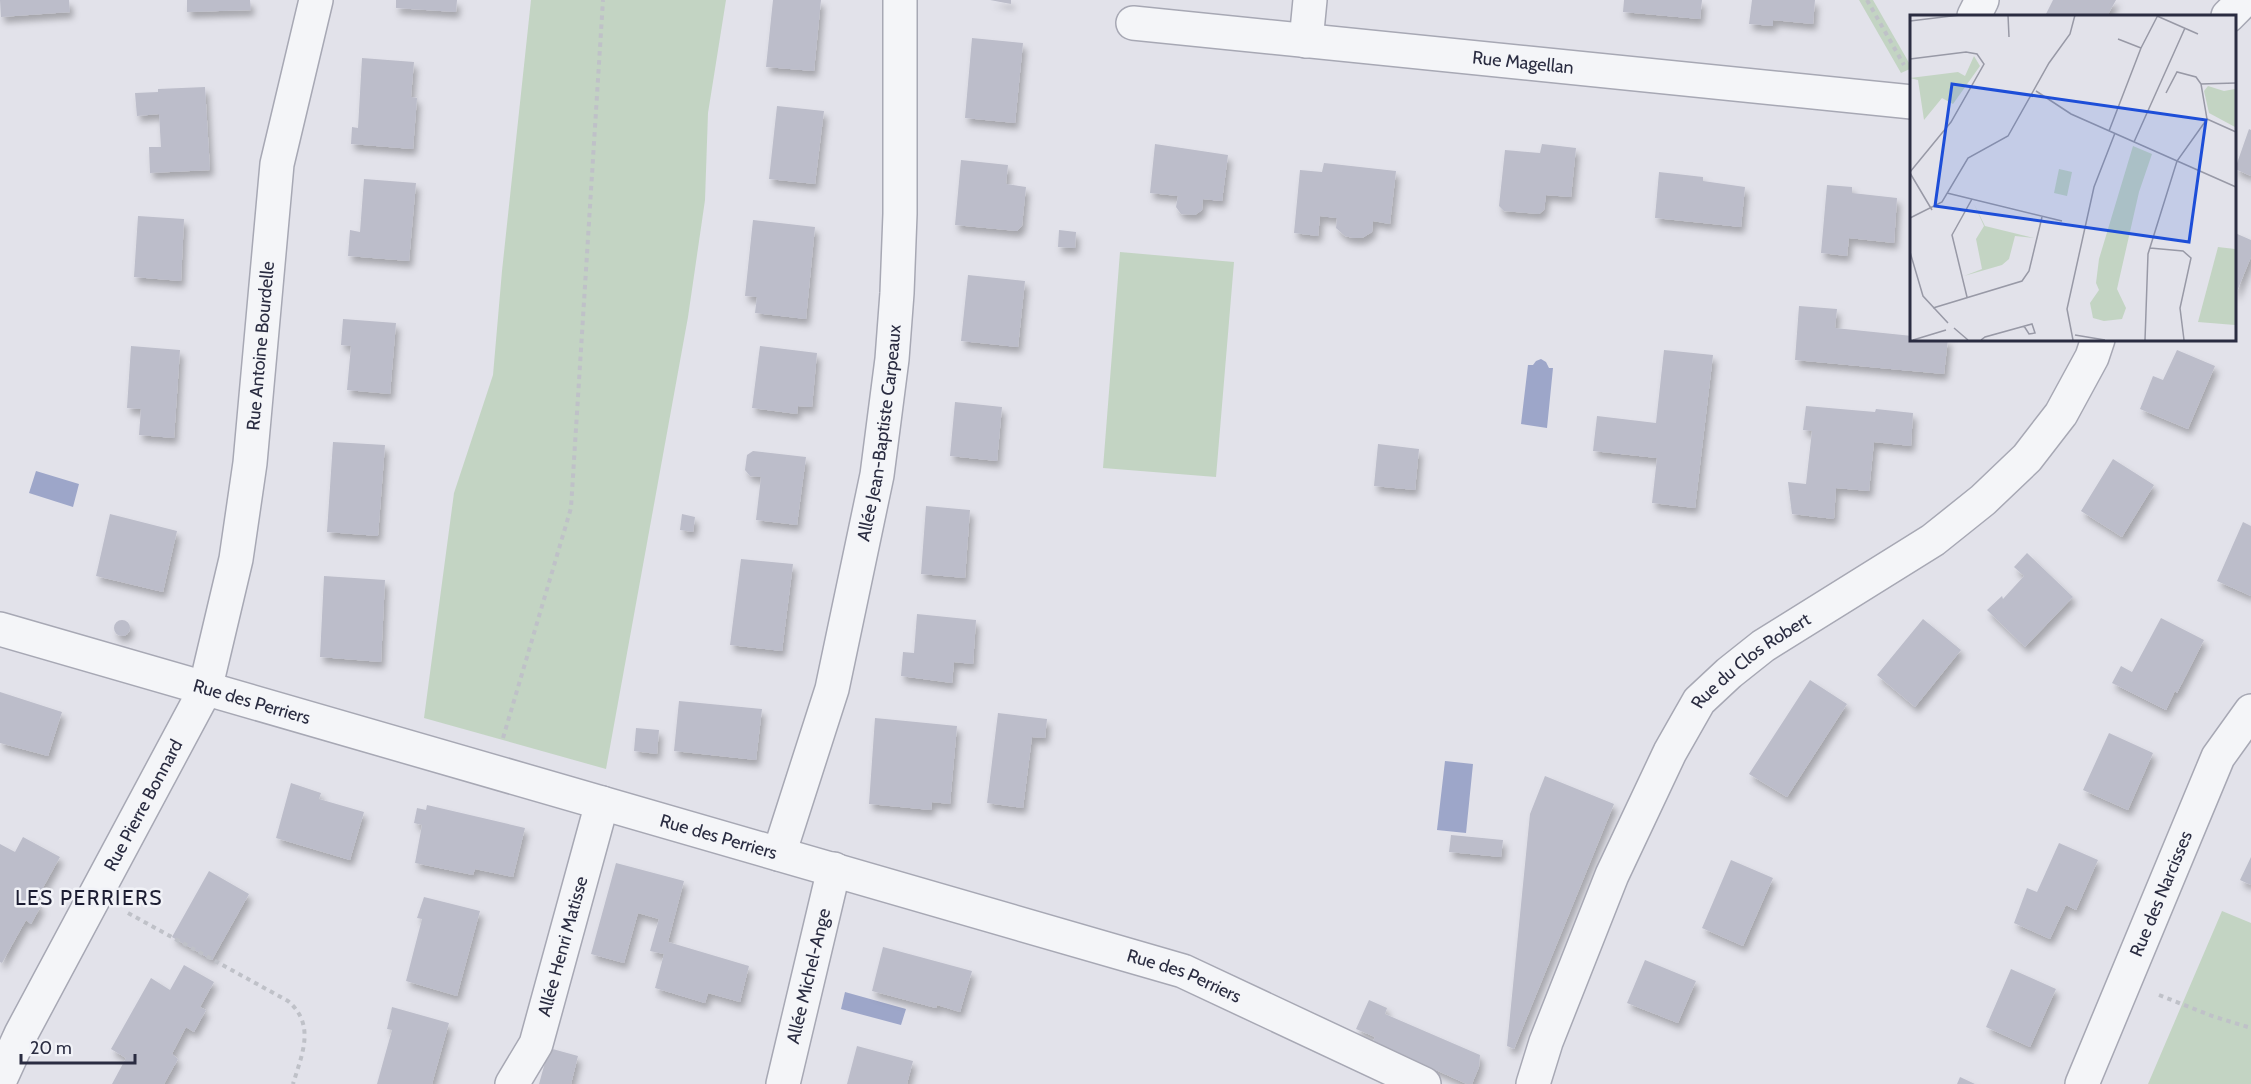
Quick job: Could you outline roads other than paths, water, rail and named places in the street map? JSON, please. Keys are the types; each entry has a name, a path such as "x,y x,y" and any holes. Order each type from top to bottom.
{"street":[{"name":"Rue Antoine Bourdelle","path":"205,690 236,559 250,464 277,164 316,0"},
{"name":"Allée Jean-Baptiste Carpeaux","path":"779,854 832,689 877,475 892,359 897,282 900,214 900,0"},
{"path":"1306,41 1310,0"},
{"path":"1974,15 1982,0"},
{"path":"2229,15 2244,0"},
{"name":"Rue Magellan","path":"1133,23 1910,102"},
{"name":"Rue du Clos Robert","path":"1533,1084 1546,1042 1612,875 1670,752 1699,701 1763,646 1934,540 1983,501 2027,458 2061,414 2092,357 2098,340"},
{"name":"Rue des Perriers","path":"0,629 1183,971 1424,1084"},
{"name":"Rue Pierre Bonnard","path":"0,1080 21,1034 205,690"},
{"name":"Rue des Narcisses","path":"2082,1084 2218,756 2251,711"},
{"name":"Allée Henri Matisse","path":"513,1084 514,1078 536,1044 602,803"},
{"name":"Allée Michel-Ange","path":"783,1084 834,869"}],"water":[{"path":"1541,359 1549,368 1553,368 1547,428 1521,424 1528,365 1533,365"},
{"path":"36,471 79,484 73,507 29,493"},
{"path":"1445,761 1473,764 1466,833 1437,830"},
{"path":"845,992 906,1009 901,1025 841,1009"}],"district":[{"name":"LES PERRIERS","path":"89,898"}]}
